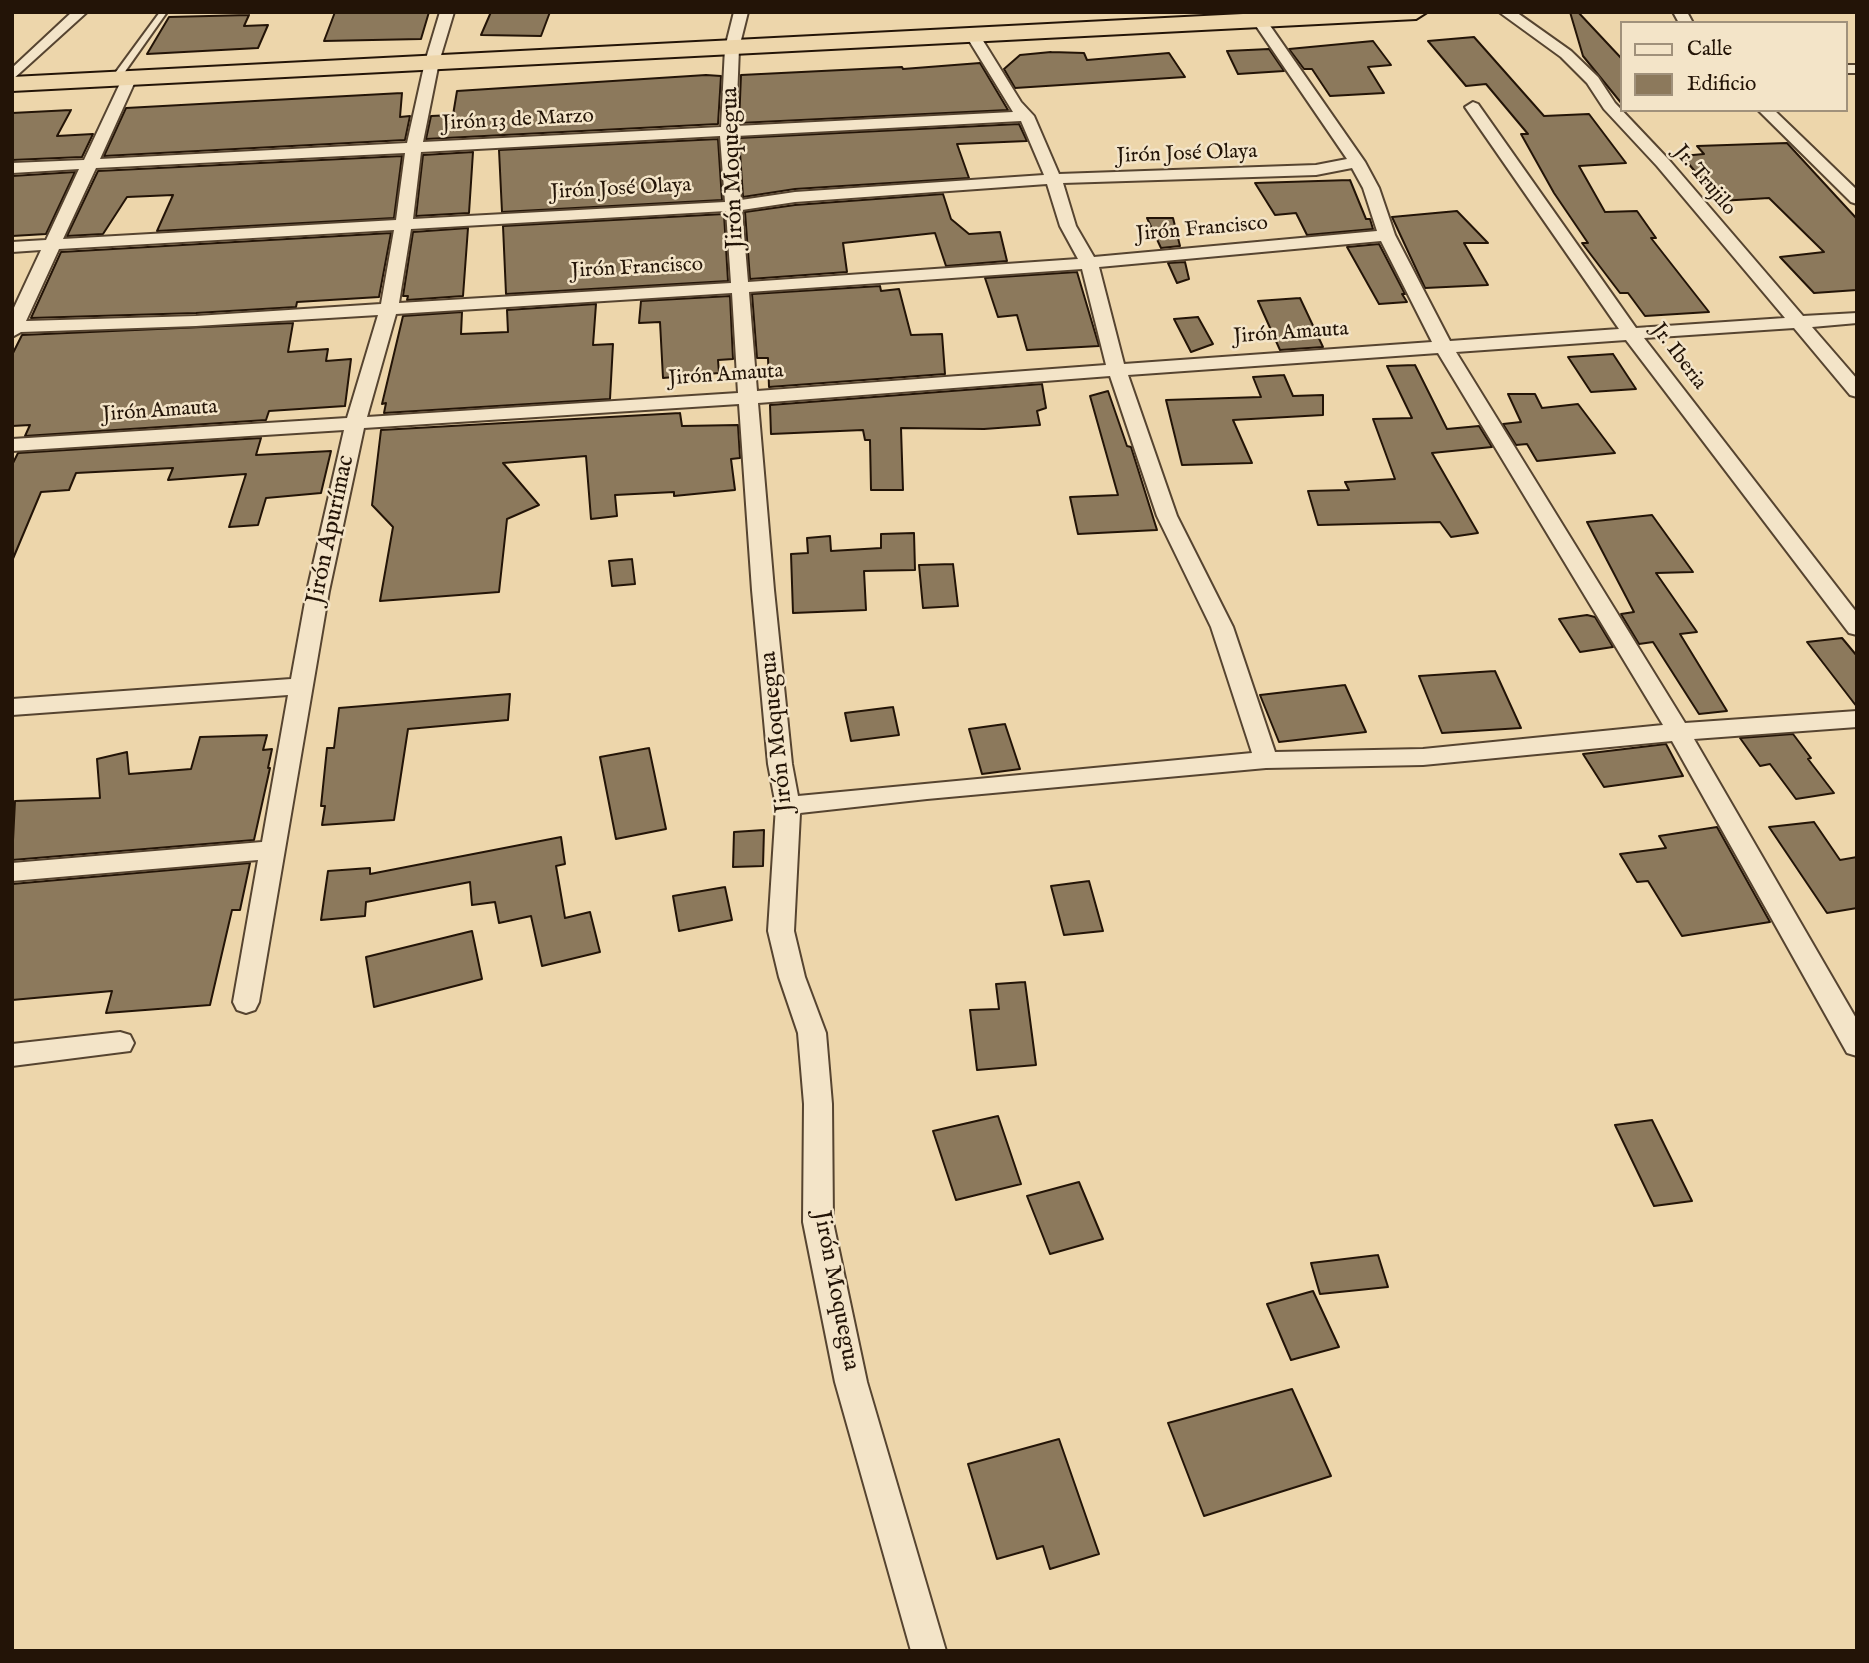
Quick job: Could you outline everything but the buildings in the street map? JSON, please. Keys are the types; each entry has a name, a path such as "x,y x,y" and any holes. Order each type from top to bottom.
{"highway":[{"path":"12,84 732,48 1228,17 1259,20 1416,12"}],"street":[{"path":"12,76 80,12"},
{"name":"Jirón Apurímac","path":"246,1002 318,591 356,421 389,307 414,146 432,62 447,12"},
{"name":"Jirón Moquegua","path":"741,12 732,48 728,133 774,706 788,806 781,931 792,977 812,1033 818,1104 818,1222 851,1382 929,1651"},
{"name":"Jr. Trujilo","path":"1506,12 1566,54 1593,80 1608,106 1663,163 1857,391"},
{"path":"1259,20 1357,162 1371,188 1387,235 1443,346 1678,732 1857,1045"},
{"path":"972,34 1015,105 1026,116 1053,179 1068,226 1089,263 1116,369 1167,516 1222,627 1266,760"},
{"path":"13,329 90,163 123,78"},
{"name":"Jr. Iberia","path":"1473,107 1631,334 1857,628"},
{"path":"1767,112 1857,200"},
{"name":"Jirón 13 de Marzo","path":"12,168 1026,116"},
{"name":"Jirón José Olaya","path":"12,247 733,206 795,197 1053,179 1265,174 1316,170 1357,162"},
{"name":"Jirón Francisco","path":"13,329 196,321 1089,263 1387,235"},
{"name":"Jirón Amauta","path":"12,445 748,398 1116,369 1857,318"},
{"path":"12,707 302,686"},
{"path":"788,806 1266,760 1423,757 1678,732 1857,719"},
{"path":"12,872 272,850"},
{"path":"12,1055 120,1043"}],"lane":[{"path":"123,78 164,12"}]}
